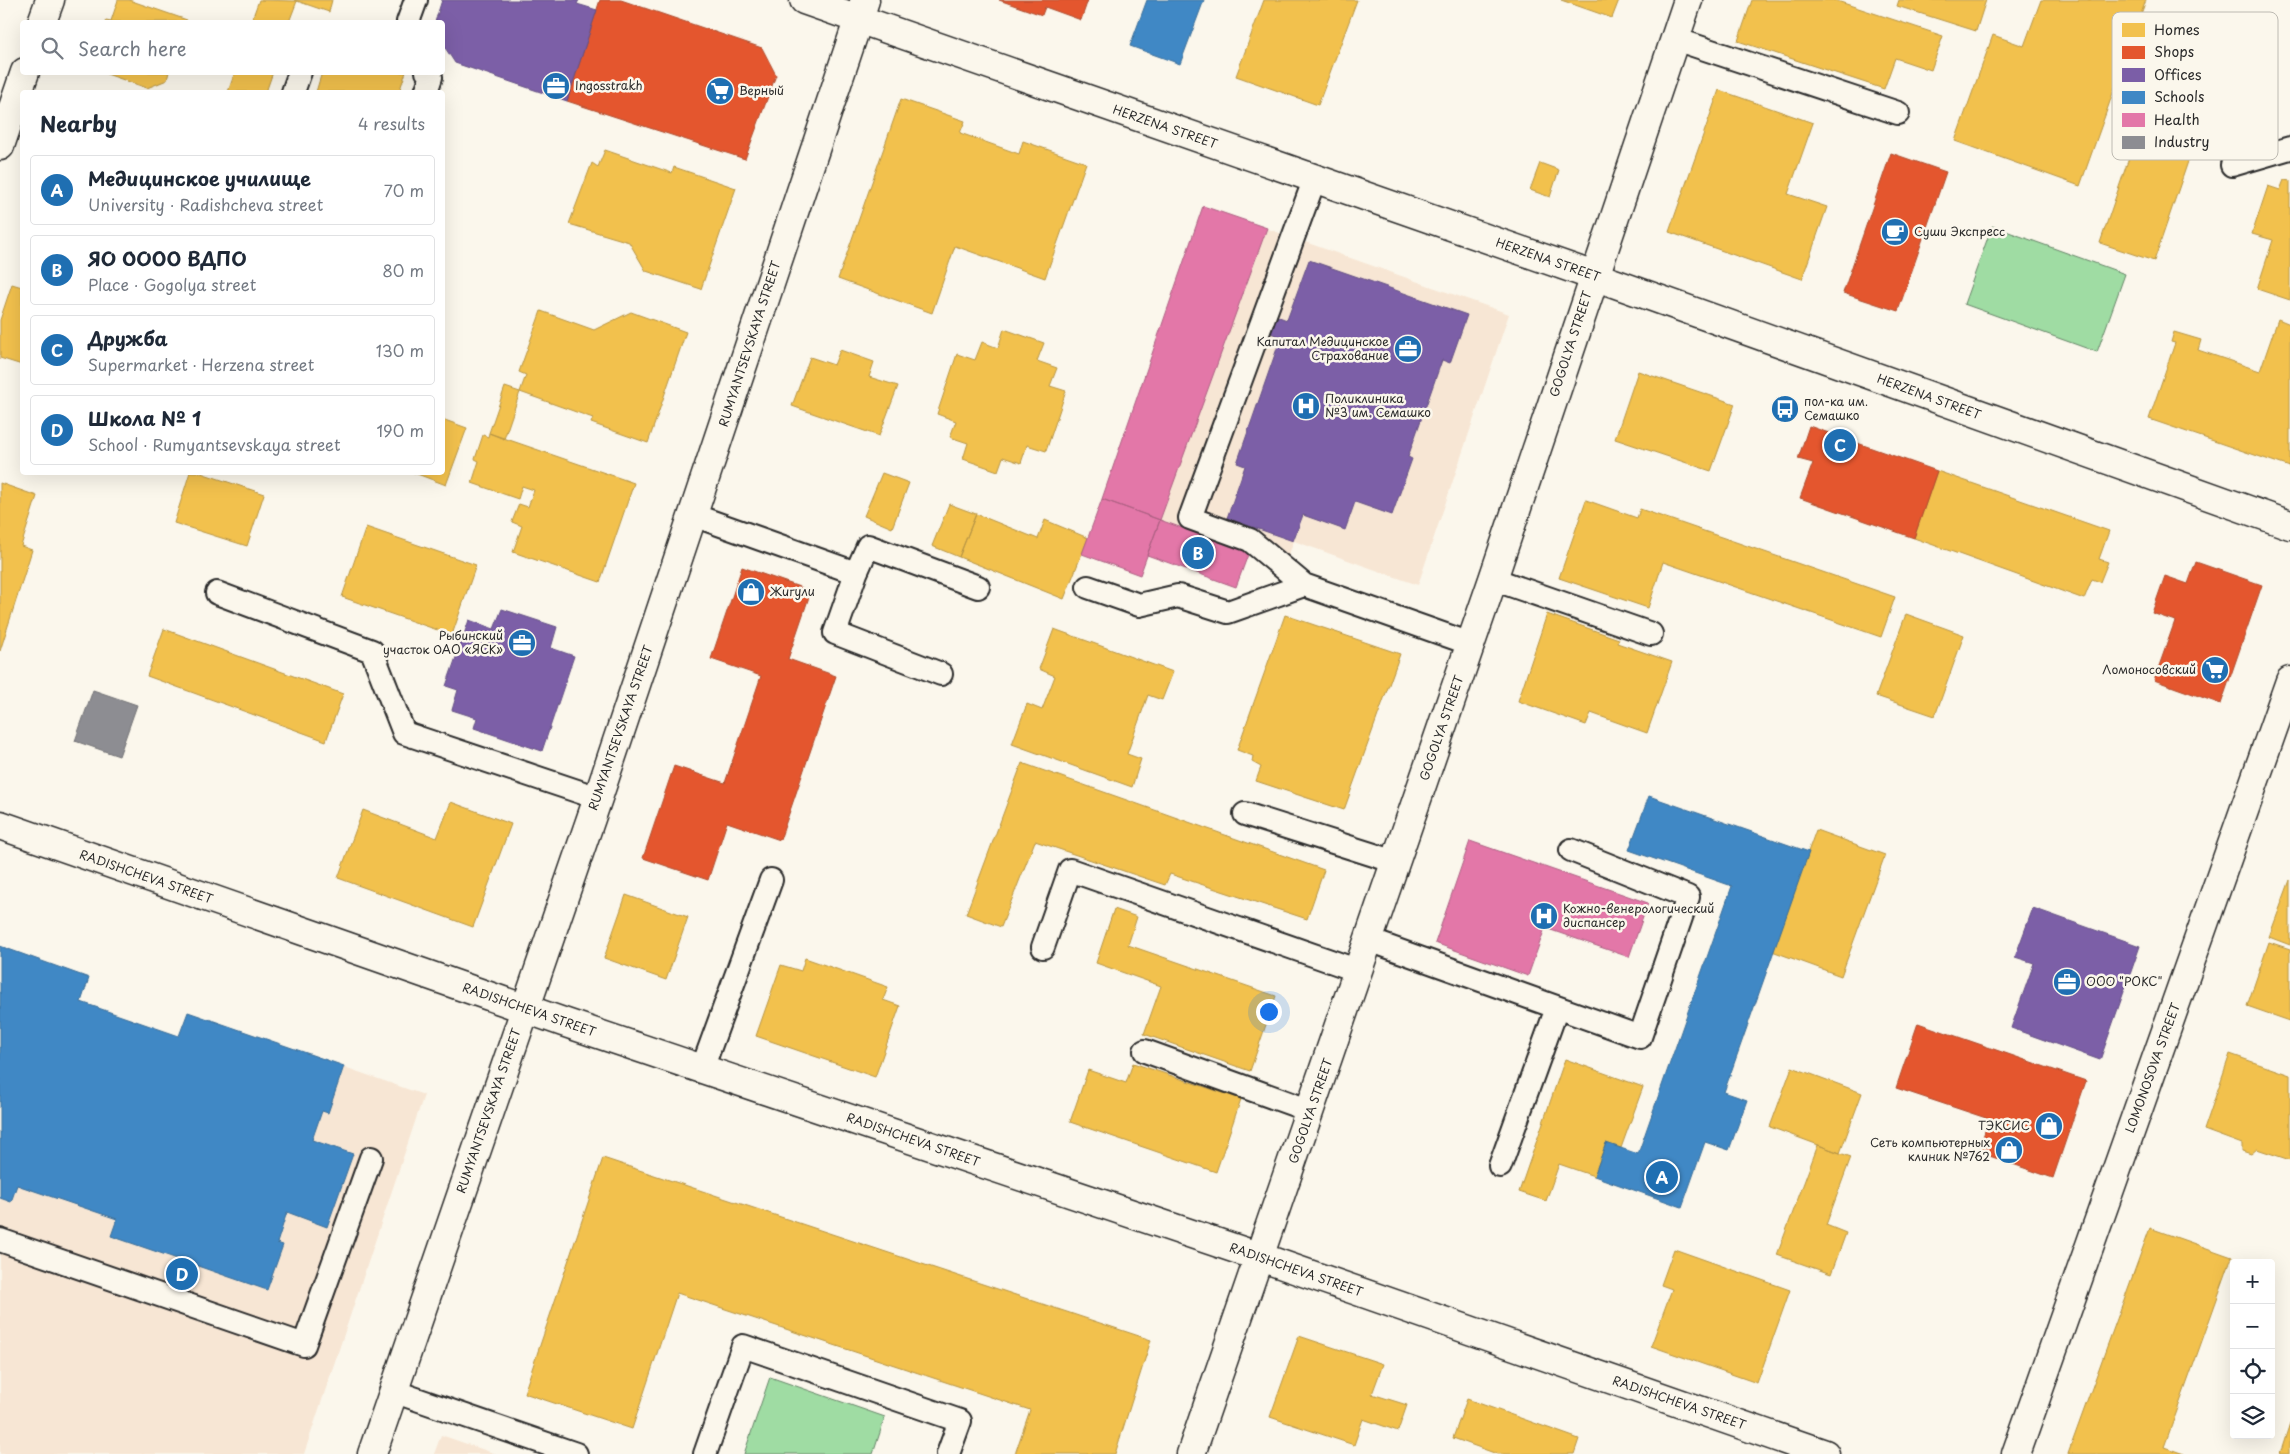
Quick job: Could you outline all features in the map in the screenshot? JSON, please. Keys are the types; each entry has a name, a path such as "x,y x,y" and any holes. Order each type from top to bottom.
{"street":[{"path":"43,20 50,0"},
{"name":"HERZENA STREET","path":"804,0 862,9 1314,178 2290,525"},
{"name":"GOGOLYA STREET","path":"1191,1454 1494,579 1688,0"},
{"name":"RUMYANTSEVSKAYA STREET","path":"372,1454 524,1008 598,798 862,9"},
{"path":"0,146 24,75"},
{"name":"LOMONOSOVA STREET","path":"2016,1454 2290,681"},
{"name":"RADISHCHEVA STREET","path":"0,825 524,1008 1260,1257 1825,1454"}],"lane":[{"path":"409,20 416,0"},
{"path":"1675,39 1898,113"},
{"path":"294,90 299,75"},
{"path":"427,90 431,77 429,75"},
{"path":"2278,152 2290,148"},
{"path":"2232,166 2251,160"},
{"path":"1314,178 1190,518 1250,540 1304,584 1471,644"},
{"path":"693,515 856,573"},
{"path":"941,674 835,633 856,573 868,546 978,587"},
{"path":"1494,579 1651,634"},
{"path":"1088,587 1139,605 1178,596 1228,612 1304,584"},
{"path":"217,593 372,651 404,732 598,798"},
{"path":"1245,814 1396,862"},
{"path":"1369,940 1640,1037 1688,896 1571,850"},
{"path":"1043,947 1070,870 1359,972"},
{"path":"702,1068 771,880"},
{"path":"1500,1166 1557,1008"},
{"path":"1145,1051 1311,1111"},
{"path":"0,1240 304,1345 371,1158"},
{"path":"705,1454 743,1346 960,1421 948,1454"},
{"path":"393,1391 576,1454"}],"shaded area":[{"name":"Поликлиника №3 им. Семашко","path":"1203,206 1509,314 1418,585 1294,541 1285,565 1102,499"},
{"path":"0,946 89,978 81,1002 179,1036 188,1012 424,1095 304,1454 0,1454"},
{"path":"441,1435 496,1454 434,1454"}],"green space":[{"path":"1992,226 2125,274 2097,352 1964,304"},
{"path":"770,1377 885,1417 873,1454 744,1454"}],"building: Homes":[{"path":"118,0 129,0 187,20 111,20"},
{"path":"259,0 297,1 290,20 252,20"},
{"path":"294,0 332,0 329,12"},
{"path":"1264,0 1357,0 1318,105 1236,76"},
{"path":"1561,0 1619,0 1612,18"},
{"path":"1752,0 1834,0 1943,36 1931,70 1895,58 1884,89 1738,41"},
{"path":"1899,0 1986,0 1976,31 1897,6"},
{"path":"2041,0 2146,0 2142,12 2112,12 2112,96 2080,186 1955,141 1993,35 2024,46"},
{"path":"110,75 168,75 167,80 147,88"},
{"path":"234,75 272,75 267,90 229,90"},
{"path":"321,75 405,75 400,90 317,90"},
{"path":"1719,90 1813,123 1788,194 1827,207 1802,279 1669,232"},
{"path":"901,99 965,121 960,133 1019,154 1023,141 1086,163 1045,278 955,246 932,313 838,279"},
{"path":"605,150 672,173 674,167 736,188 701,289 646,271 629,242 569,224 592,163 598,167"},
{"path":"2128,160 2189,160 2154,261 2100,243"},
{"path":"1540,163 1559,170 1550,197 1530,190"},
{"path":"2284,180 2290,181 2290,300 2257,289 2273,240 2252,234 2268,186 2280,190"},
{"path":"12,284 20,286 20,364 0,358 0,320"},
{"path":"541,311 594,330 631,312 686,332 648,443 591,423 593,418 520,392 526,375 519,372"},
{"path":"2278,319 2290,324 2290,467 2149,419 2175,343 2171,342 2174,332 2201,340 2198,350 2260,371"},
{"path":"1004,329 1044,343 1037,361 1057,368 1050,386 1066,391 1046,451 1027,445 1021,463 1003,457 998,471 963,459 968,443 950,437 956,421 937,414 957,354 975,360 982,342 998,348"},
{"path":"840,350 874,362 869,377 898,386 879,436 792,406 810,357 834,365"},
{"path":"1638,371 1735,404 1711,471 1615,439"},
{"path":"505,387 520,392 504,439 489,433"},
{"path":"445,420 467,428 446,485 420,475 445,475"},
{"path":"489,433 634,483 600,582 513,552 522,526 512,522 519,504 528,507 534,490 522,486 518,499 472,483 479,461 475,459 483,435 488,437"},
{"path":"1937,471 2109,531 2099,559 2108,562 2100,582 2092,579 2084,599 1914,538"},
{"path":"882,473 909,483 892,528 864,516"},
{"path":"189,475 207,475 264,494 247,546 174,523"},
{"path":"0,483 37,496 21,546 32,550 0,651"},
{"path":"1586,500 1637,518 1640,509 1895,597 1881,637 1663,562 1648,608 1559,578"},
{"path":"949,504 976,514 959,557 932,546"},
{"path":"976,514 1038,539 1045,520 1088,538 1064,599 959,557"},
{"path":"366,527 476,565 452,635 342,597"},
{"path":"1547,614 1619,639 1617,643 1672,662 1647,733 1591,713 1586,725 1518,701"},
{"path":"1906,614 1964,635 1935,716 1876,696"},
{"path":"1285,615 1400,654 1344,810 1256,781 1261,767 1252,762 1253,756 1237,750"},
{"path":"164,629 343,694 326,741 147,676"},
{"path":"1054,629 1173,672 1162,700 1148,695 1127,754 1141,759 1132,787 1012,744 1027,704 1042,710 1055,676 1039,669"},
{"path":"1022,763 1324,870 1307,919 1170,874 1165,885 1035,841 1001,927 966,914"},
{"path":"451,802 511,824 473,927 338,878 363,810 437,838"},
{"path":"1816,830 1885,855 1841,976 1772,951"},
{"path":"2290,880 2290,945 2269,937"},
{"path":"626,895 688,917 666,980 604,958"},
{"path":"1114,909 1137,917 1128,945 1276,996 1250,1071 1144,1034 1161,986 1096,963"},
{"path":"2269,942 2290,949 2290,1021 2247,1006"},
{"path":"805,958 888,987 883,1000 900,1006 875,1077 756,1036 781,965 801,971"},
{"path":"2230,1054 2290,1075 2290,1160 2257,1149 2251,1154 2242,1151 2242,1144 2204,1130"},
{"path":"1565,1059 1643,1087 1621,1148 1606,1143 1594,1176 1559,1164 1546,1201 1519,1192"},
{"path":"1133,1063 1241,1099 1216,1172 1070,1122 1088,1070 1126,1083"},
{"path":"1792,1067 1862,1093 1840,1153 1770,1127"},
{"path":"1818,1145 1851,1157 1826,1225 1846,1233 1831,1274 1777,1255"},
{"path":"603,1158 1151,1340 1115,1454 1015,1454 1030,1410 677,1293 632,1429 524,1393"},
{"path":"2150,1228 2232,1257 2164,1447 2184,1454 2068,1454"},
{"path":"1674,1249 1790,1290 1757,1383 1651,1346 1672,1289 1661,1285"},
{"path":"1299,1336 1383,1364 1372,1394 1407,1405 1398,1431 1363,1419 1354,1445 1270,1417"},
{"path":"1467,1399 1579,1439 1574,1454 1497,1454 1453,1438"},
{"path":"2290,1423 2290,1454 2280,1454"}],"building: Shops":[{"path":"600,0 621,0 762,48 776,75 745,159 567,101"},
{"path":"999,0 1088,0 1081,20 1045,7 1042,15"},
{"name":"Суши Экспресс","path":"1891,153 1946,172 1898,311 1843,293"},
{"path":"1809,426 1937,471 1914,538 1800,498 1813,463 1798,459"},
{"path":"2196,562 2262,585 2221,704 2154,680 2175,621 2152,613 2165,576 2188,584"},
{"path":"742,567 811,591 788,659 836,676 780,840 727,822 708,880 643,858 674,766 725,783 761,676 711,659"},
{"path":"1918,1023 2086,1081 2053,1178 1978,1152 1989,1119 1896,1088"}],"building: Offices":[{"path":"442,0 579,0 577,4 597,10 567,101 455,63 445,48 445,20 436,20"},
{"path":"1309,260 1467,315 1450,363 1442,360 1408,457 1412,459 1392,515 1355,502 1345,530 1303,515 1293,541 1227,518 1245,466 1237,463 1281,337 1268,332 1274,315 1287,320"},
{"path":"502,609 557,627 551,648 574,656 542,751 474,728 477,718 452,710 458,690 446,686 469,620 494,629"},
{"path":"2033,908 2140,946 2100,1060 2011,1028 2034,963 2015,957"}],"building: Schools":[{"path":"1147,0 1204,0 1180,64 1130,46"},
{"path":"1649,796 1809,852 1724,1092 1747,1100 1729,1150 1705,1142 1682,1207 1594,1176 1606,1143 1638,1154 1732,886 1629,850"},
{"path":"0,946 89,978 81,1002 179,1036 188,1012 344,1066 328,1113 322,1111 312,1140 353,1154 327,1227 287,1212 277,1243 283,1245 267,1290 111,1236 117,1219 17,1185 11,1202 0,1198"}],"building: Health":[{"path":"1203,206 1267,228 1160,520 1102,499"},
{"path":"1102,499 1160,520 1140,575 1082,554"},
{"path":"1160,520 1249,552 1236,587 1147,555"},
{"name":"Кожно-венерологический диспансер","path":"1470,841 1648,903 1629,957 1545,928 1528,976 1435,943"}],"building: Industry":[{"path":"93,690 137,705 119,756 75,741"}],"place":[{"name":"Ingosstrakh","path":"556,86"},
{"name":"Верный","path":"720,91"},
{"name":"Суши Экспресс","path":"1895,232"},
{"name":"Капитал Медицинское Страхование","path":"1408,349"},
{"name":"Поликлиника №3 им. Семашко","path":"1306,406"},
{"name":"пол-ка им. Семашко","path":"1785,409"},
{"name":"Дружба","path":"1840,445"},
{"name":"ЯО ОООО ВДПО","path":"1198,553"},
{"name":"Жигули","path":"751,592"},
{"name":"Рыбинский участок ОАО «ЯСК»","path":"522,643"},
{"name":"Ломоносовский","path":"2215,670"},
{"name":"Кожно-венерологический диспансер","path":"1544,916"},
{"name":"ООО \"РОКС\"","path":"2067,982"},
{"name":"ТЭКСИС","path":"2049,1126"},
{"name":"Сеть компьютерных клиник №762","path":"2009,1150"},
{"name":"Медицинское училище","path":"1662,1177"},
{"name":"Школа № 1","path":"182,1274"}]}
